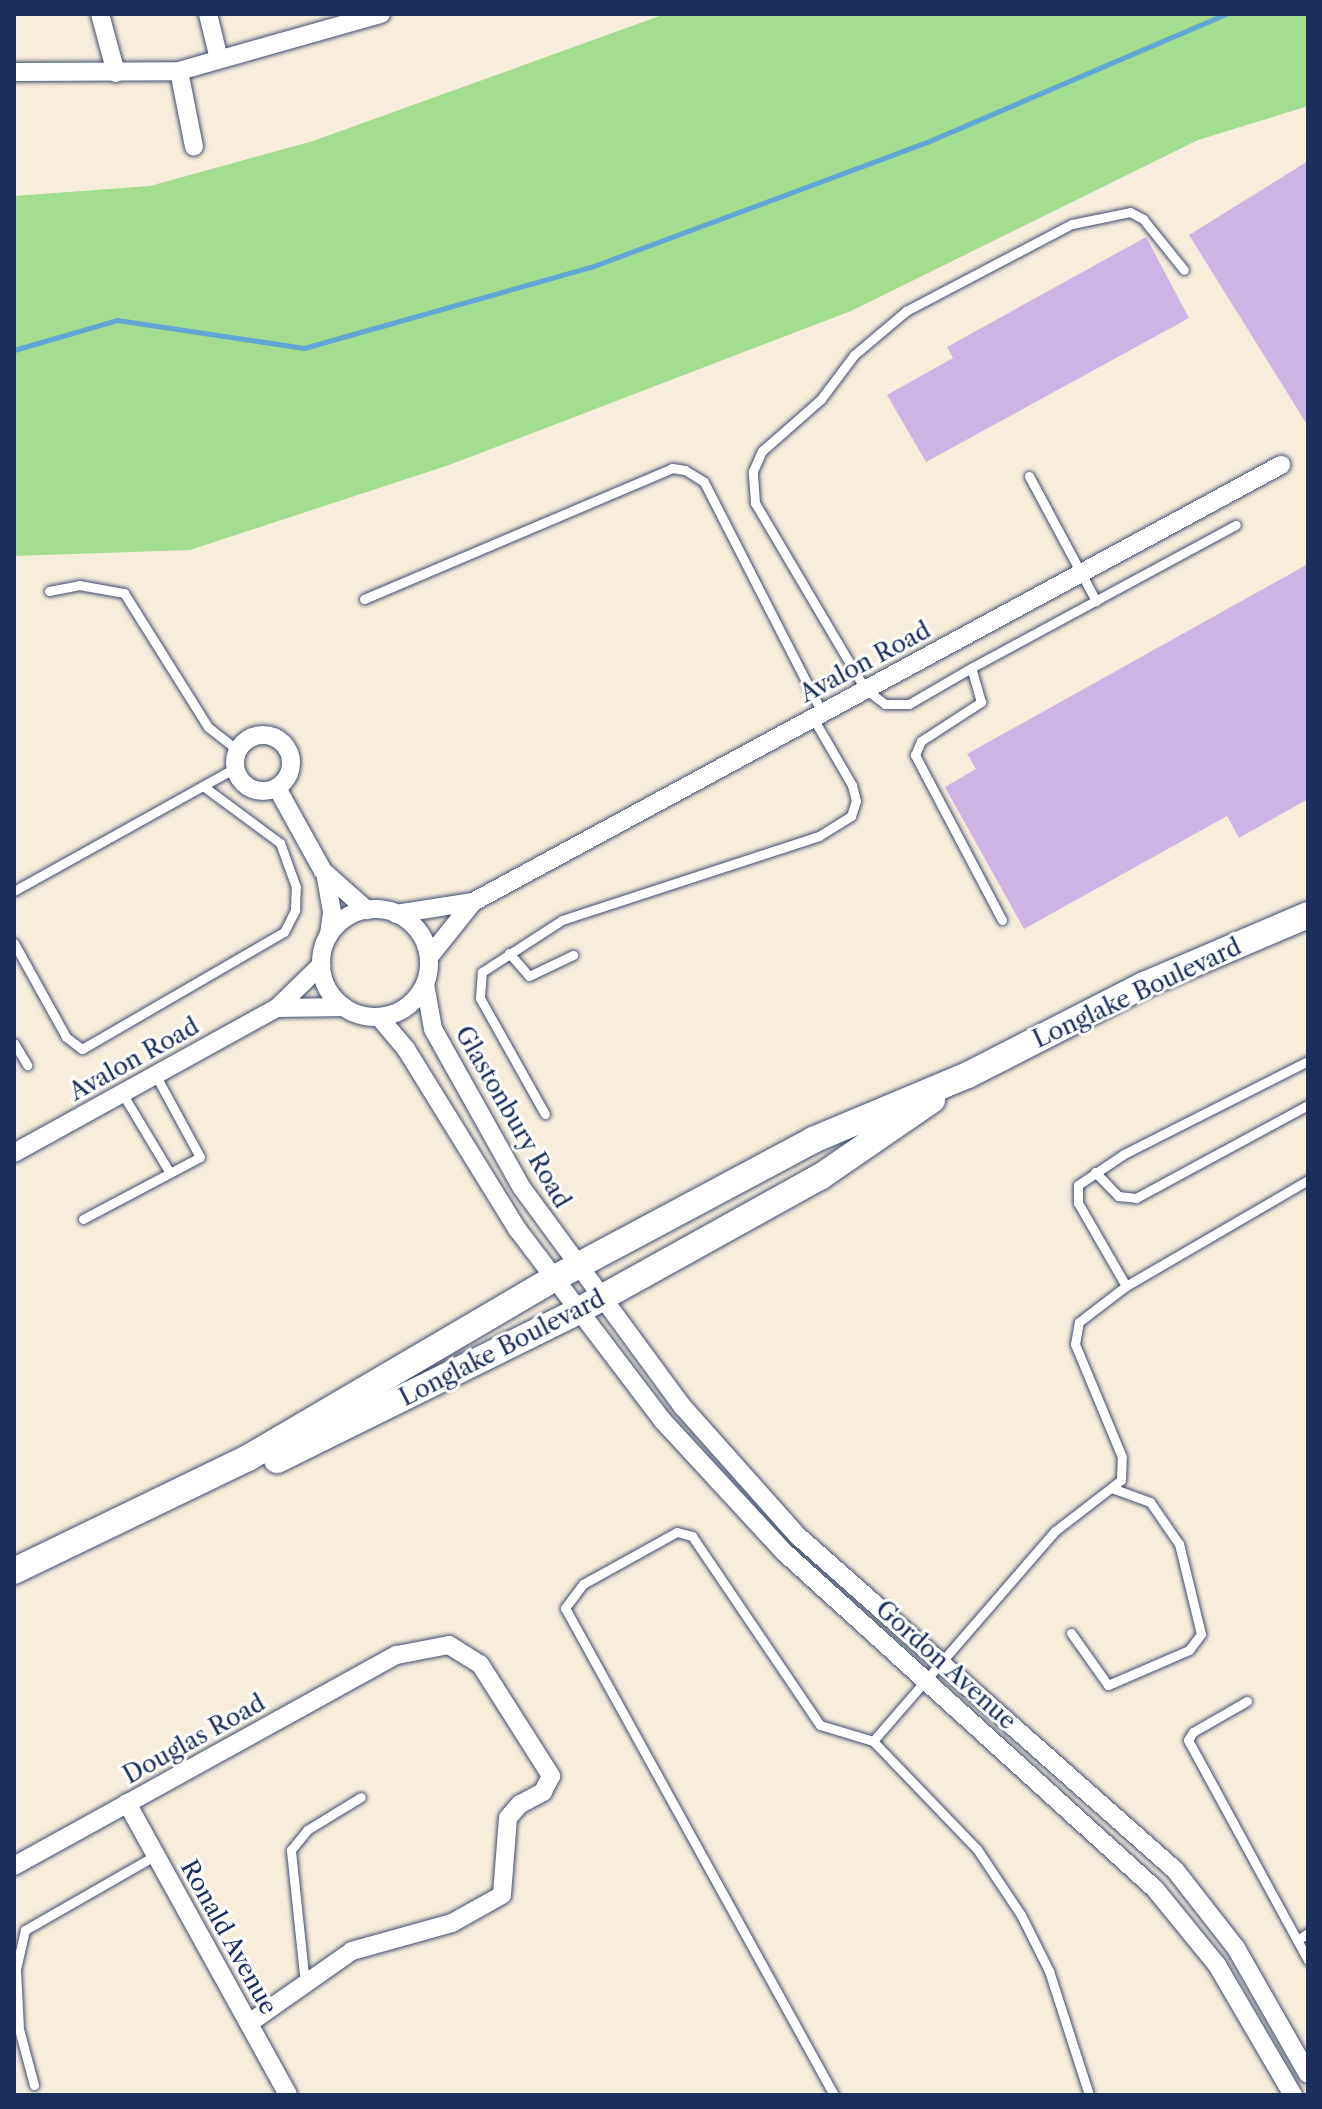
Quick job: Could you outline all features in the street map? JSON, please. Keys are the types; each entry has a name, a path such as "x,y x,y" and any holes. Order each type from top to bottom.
{"main road":[{"name":"Longlake Boulevard","path":"14,1571 248,1458 553,1279 813,1140 968,1075 1144,985 1308,915"},
{"name":"Longlake Boulevard","path":"14,1582 387,1408 576,1312 820,1177 968,1075"}],"street":[{"path":"100,14 116,73"},
{"path":"208,14 219,59"},
{"path":"14,72 179,71 325,22 381,14"},
{"path":"179,71 194,147"},
{"name":"Avalon Road","path":"396,914 473,902 1281,465"},
{"path":"260,735 285,746 290,773 277,788 251,790 236,759 260,735"},
{"path":"277,788 323,871 331,895 329,935 321,965 324,981 344,1007"},
{"path":"323,871 367,910"},
{"name":"Avalon Road","path":"429,957 473,902"},
{"path":"277,1008 344,1007 379,1017 407,1007 425,984 429,957 419,932 396,914 367,910 340,923 329,935"},
{"path":"277,1008 321,965"},
{"name":"Glastonbury Road","path":"425,984 433,1029 522,1188 579,1265"},
{"name":"Avalon Road","path":"14,1153 277,1008"},
{"path":"379,1017 426,1080 553,1279"},
{"name":"Gordon Avenue","path":"579,1265 605,1295 675,1396 762,1499 1175,1870 1236,1948 1308,2074"},
{"name":"Gordon Avenue","path":"553,1279 576,1312 716,1483 784,1552 1074,1811 1190,1927 1293,2095"},
{"name":"Douglas Road","path":"14,1866 397,1655 449,1645 480,1664 547,1765 550,1785 508,1818 507,1879 502,1895 489,1906 352,1951 305,1988"},
{"name":"Ronald Avenue","path":"127,1803 288,2095"},
{"path":"249,2023 305,1988"}],"lane":[{"path":"1184,270 1143,219 1130,212 1072,224 906,311 854,355 821,399 762,451 750,484 755,503 865,689 885,704 909,704 1236,525"},
{"path":"364,599 672,468 685,470 704,482 852,785 856,801 851,816 819,836 562,920 482,972 480,998 545,1114"},
{"path":"1029,476 1096,601"},
{"path":"14,891 203,786 236,759 208,727 124,593 91,585 49,591"},
{"path":"971,668 981,702 921,741 915,755 1002,920"},
{"path":"14,943 66,1037 82,1049 284,932 295,910 296,887 280,843 203,786"},
{"path":"509,953 529,976 573,955"},
{"path":"14,1043 27,1065"},
{"path":"1126,1286 1078,1203 1078,1185 1095,1172 1308,1061"},
{"path":"83,1219 200,1157 155,1074"},
{"path":"122,1093 170,1173"},
{"path":"1095,1172 1118,1196 1136,1198 1308,1105"},
{"path":"873,1741 940,1660 1055,1531 1114,1489 1121,1480 1122,1457 1084,1374 1076,1334 1087,1314 1126,1286 1308,1180"},
{"path":"1071,1633 1108,1685 1189,1650 1201,1634 1179,1544 1150,1502 1114,1489"},
{"path":"834,2095 568,1618 566,1601 583,1584 667,1536 685,1532 820,1725 873,1741 977,1849 1021,1915 1070,2027 1089,2095"},
{"path":"1247,1701 1193,1732 1188,1740 1308,1960"},
{"path":"305,1988 291,1850 307,1830 361,1797"},
{"path":"34,2085 19,2029 16,1969 25,1930 156,1855"},
{"path":"1297,1940 1308,1933"}],"green space":[{"path":"665,14 1308,14 1308,106 1198,140 851,311 449,465 190,550 14,556 14,196 150,186 313,141"}],"building":[{"path":"1308,161 1308,426 1189,235"},
{"path":"1146,237 1189,318 926,462 887,395 953,358 947,347"},
{"path":"1308,564 1308,799 1239,838 1227,816 1024,929 945,787 976,769 967,754"}],"waterway":[{"path":"14,350 117,320 304,348 591,267 927,142 1226,14"}]}
